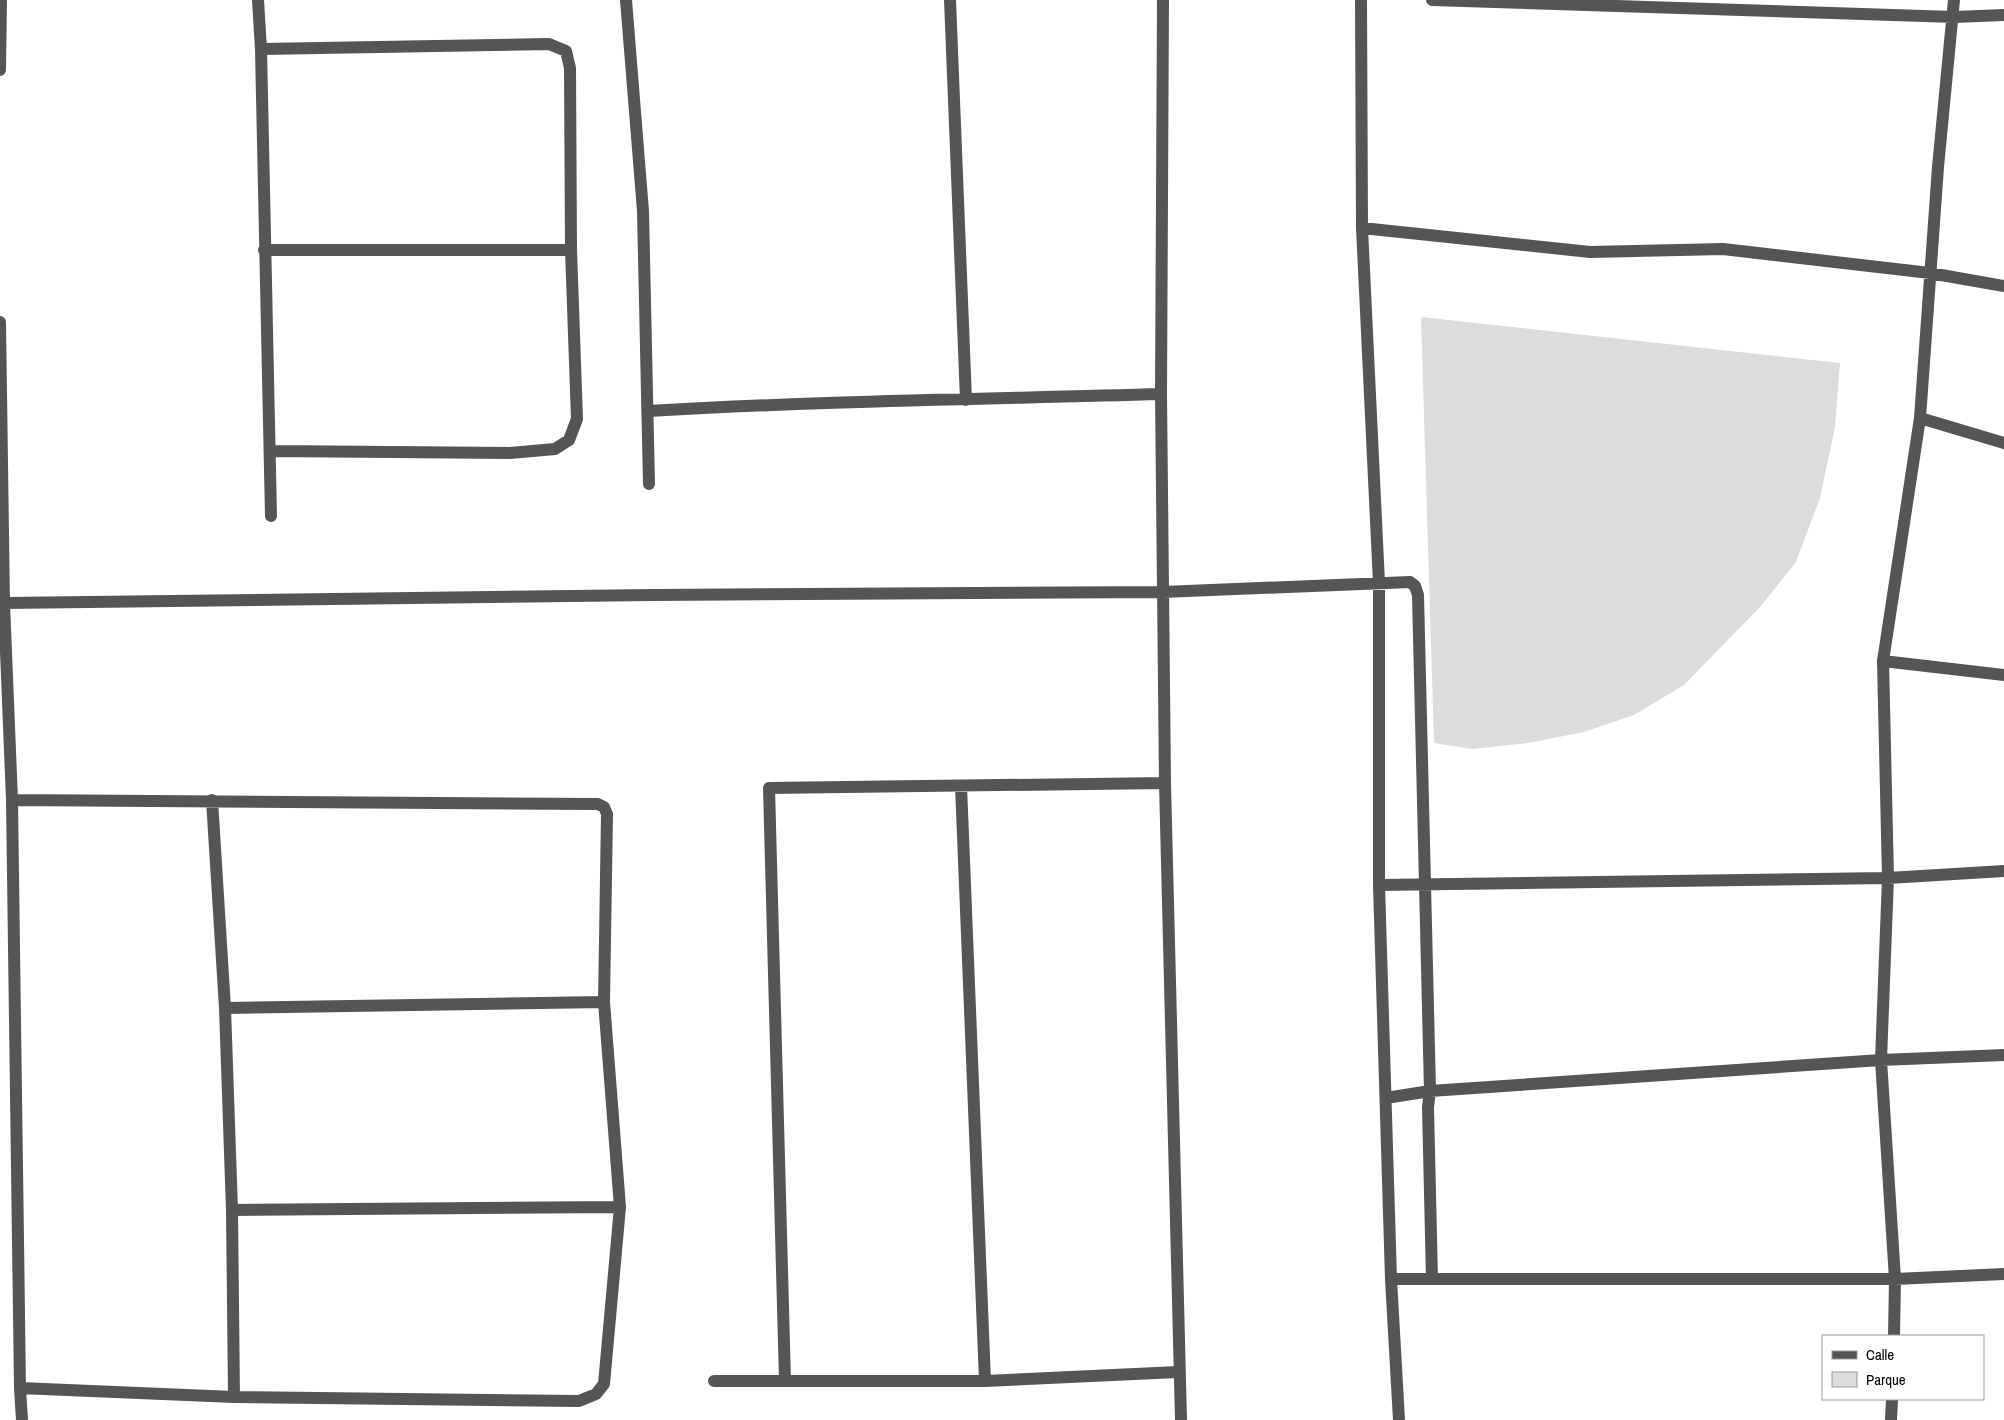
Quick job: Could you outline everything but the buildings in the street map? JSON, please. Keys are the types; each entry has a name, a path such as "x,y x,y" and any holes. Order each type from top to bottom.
{"street":[{"path":"0,70 1,0"},
{"path":"258,0 261,49 271,516"},
{"path":"626,0 643,210 649,484"},
{"path":"950,0 966,400"},
{"path":"1163,0 1161,394 1165,783 1180,1420"},
{"path":"1361,0 1362,228 1379,583 1380,885 1391,1279 1399,1420"},
{"path":"1432,0 1954,17 2004,15"},
{"path":"1894,1335 1895,1279 1881,1060 1888,878 1883,661 1920,418 1938,167 1954,17 1954,0"},
{"path":"261,49 549,44 566,51 570,68 571,250 577,419 569,440 555,449 510,453 270,451"},
{"path":"1362,228 1590,252 1723,249 1930,273 2004,286"},
{"path":"264,250 571,250"},
{"path":"0,322 4,603 12,800 22,1420"},
{"path":"648,411 778,404 1161,394"},
{"path":"1920,418 2004,443"},
{"path":"4,603 653,595 1163,592 1410,582 1415,586 1418,595 1430,1091 1428,1106 1432,1279"},
{"path":"1883,661 2004,675"},
{"path":"784,1381 769,788 1165,783"},
{"path":"961,786 985,1381"},
{"path":"12,800 598,804 604,807 607,814 604,1002 620,1207 604,1384 596,1394 578,1401 234,1397 20,1388"},
{"path":"212,800 225,1008 232,1210 234,1397"},
{"path":"1380,885 1888,878 2004,871"},
{"path":"225,1008 604,1002"},
{"path":"1386,1098 1430,1091 1881,1060 2004,1055"},
{"path":"232,1210 620,1207"},
{"path":"1391,1279 1895,1279 2004,1274"},
{"path":"714,1381 985,1381 1178,1372"},
{"path":"1891,1420 1892,1400"}],"green space":[{"path":"1421,317 1840,363 1835,427 1820,498 1796,562 1761,606 1684,685 1634,715 1584,732 1528,743 1472,749 1434,743"}]}
